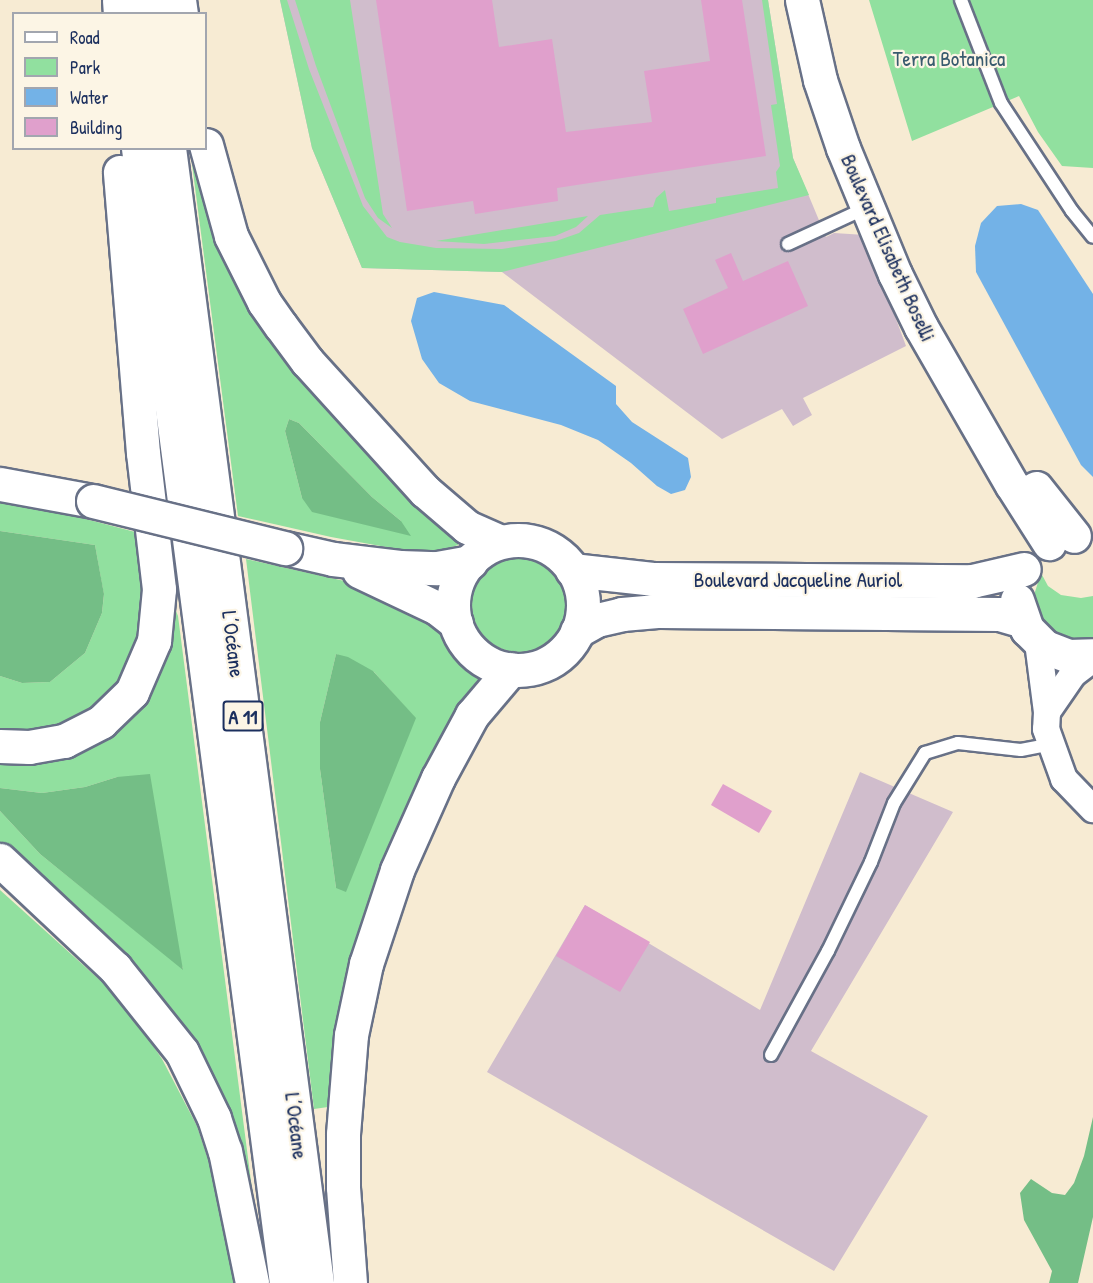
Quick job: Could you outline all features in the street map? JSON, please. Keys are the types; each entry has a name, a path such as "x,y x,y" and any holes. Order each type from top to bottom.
{"main road":[{"name":"Boulevard Elisabeth Boselli","path":"802,0 820,80 843,148 867,208 921,327 1012,485 1072,538"},
{"path":"819,0 824,27 854,126 903,248 970,377 1037,491 1072,538 1035,554 1024,569 1017,598 1031,632"},
{"path":"207,149 231,236 264,302 281,326 315,369 425,491 466,527 500,542"},
{"path":"0,746 29,747 64,741 101,723 132,692 154,641 159,589 142,442 118,150"},
{"name":"L’Océane","path":"138,150 286,1283"},
{"name":"L’Océane","path":"169,150 317,1283"},
{"path":"4,483 93,501 333,559 400,567 437,568 470,562"},
{"path":"518,540 536,543 553,550 572,570 580,587 583,604 577,631 561,653 546,663 529,669 511,669 492,664 476,654 464,640 456,623 455,589 458,578 483,550 500,542 518,540"},
{"path":"333,559 416,597 437,608 456,623"},
{"name":"Boulevard Jacqueline Auriol","path":"572,570 653,579 972,581 1024,569"},
{"name":"Boulevard Jacqueline Auriol","path":"577,631 605,618 660,611 999,614 1031,632 1052,651 1068,656 1093,657"},
{"path":"350,1283 343,1187 344,1115 351,1035 366,964 394,879 438,778 472,715 511,669"},
{"path":"0,860 115,968 182,1052 214,1118 225,1151 252,1283"}],"street":[{"path":"1031,632 1047,712 1046,729 1051,744 1064,779 1093,809"},
{"path":"1047,712 1073,674 1093,657"}],"lane":[{"path":"961,0 1001,103 1072,211 1093,236"},
{"path":"788,244 867,208"},
{"path":"771,1055 871,862 894,803 925,753 958,743 1021,750 1051,744"}],"shaded area":[{"path":"280,0 768,0 793,158 826,237 834,233 865,235 906,346 803,398 812,415 793,426 782,409 722,439 502,272 362,268 312,148"},
{"path":"860,772 953,812 811,1051 928,1116 834,1271 487,1072 585,905 760,1010"}],"green space":[{"path":"280,0 287,0 309,69 363,206 387,237 400,242 436,248 502,249 556,241 579,233 600,215 653,207 656,198 665,190 669,211 716,203 716,198 778,188 776,172 780,166 771,105 777,104 762,0 768,0 793,158 809,195 502,272 362,268 312,148"},
{"path":"295,0 350,0 383,214 392,228 378,218 365,198 316,66"},
{"name":"Terra Botanica","path":"869,0 1093,0 1093,168 1062,166 1038,132 1019,96 912,141"},
{"path":"190,150 198,150 216,219 459,539 458,545 432,554 331,537 238,516","holes":["289,419 299,423 372,497 401,521 302,498 285,431"]},
{"path":"588,216 576,227 555,236 484,244 436,241"},
{"path":"289,419 299,423 372,497 401,521 411,536 312,512 302,498 285,431"},
{"path":"0,502 55,511 139,533 143,574 143,617 132,657 118,685 93,710 66,725 26,732 0,730 0,676 22,683 50,682 85,653 102,613 104,595 95,545 0,531"},
{"path":"0,531 95,545 104,594 102,613 85,653 50,682 22,683 0,676"},
{"path":"519,558 537,561 552,572 563,587 566,605 563,623 552,638 537,649 519,652 501,649 486,638 475,623 472,605 475,587 486,572 501,561"},
{"path":"246,559 349,582 433,616 460,665 486,679 466,706 335,1106 314,1109","holes":["336,654 374,672 415,718 336,888 320,769 320,722"]},
{"path":"1041,573 1048,586 1061,595 1081,598 1093,596 1093,641 1060,639 1042,623 1035,607 1034,595"},
{"path":"172,611 176,611 178,616 263,1274 220,1107 0,848 0,811 40,854 183,969 117,777 85,787 42,793 0,788 0,754 95,736"},
{"path":"336,654 348,657 373,671 416,718 346,892 336,888 320,769 320,722"},
{"path":"150,774 183,970 40,854 0,811 0,788 42,793 85,787 117,777"},
{"path":"0,890 123,1001 162,1059 197,1126 217,1187 238,1283 0,1283"},
{"path":"1093,1117 1093,1217 1078,1283 1049,1283 1052,1271 1024,1220 1020,1193 1031,1179 1052,1193 1065,1195 1074,1183 1084,1156"}],"water":[{"path":"1021,204 1038,210 1093,294 1093,477 1081,465 976,272 975,246 981,223 997,206"},
{"path":"434,292 504,305 616,386 616,404 632,422 688,458 691,477 685,490 671,494 657,486 631,463 598,440 561,425 470,401 439,383 422,359 411,321 417,298"}],"building":[{"path":"376,0 492,0 499,47 552,39 566,132 652,122 644,71 710,61 701,0 742,0 766,156 557,188 558,201 475,214 473,201 407,211"},
{"path":"731,253 743,281 788,261 808,306 703,354 683,309 728,288 715,260"},
{"path":"723,784 772,811 759,833 711,805"},
{"path":"585,905 650,942 620,992 556,956"}]}
